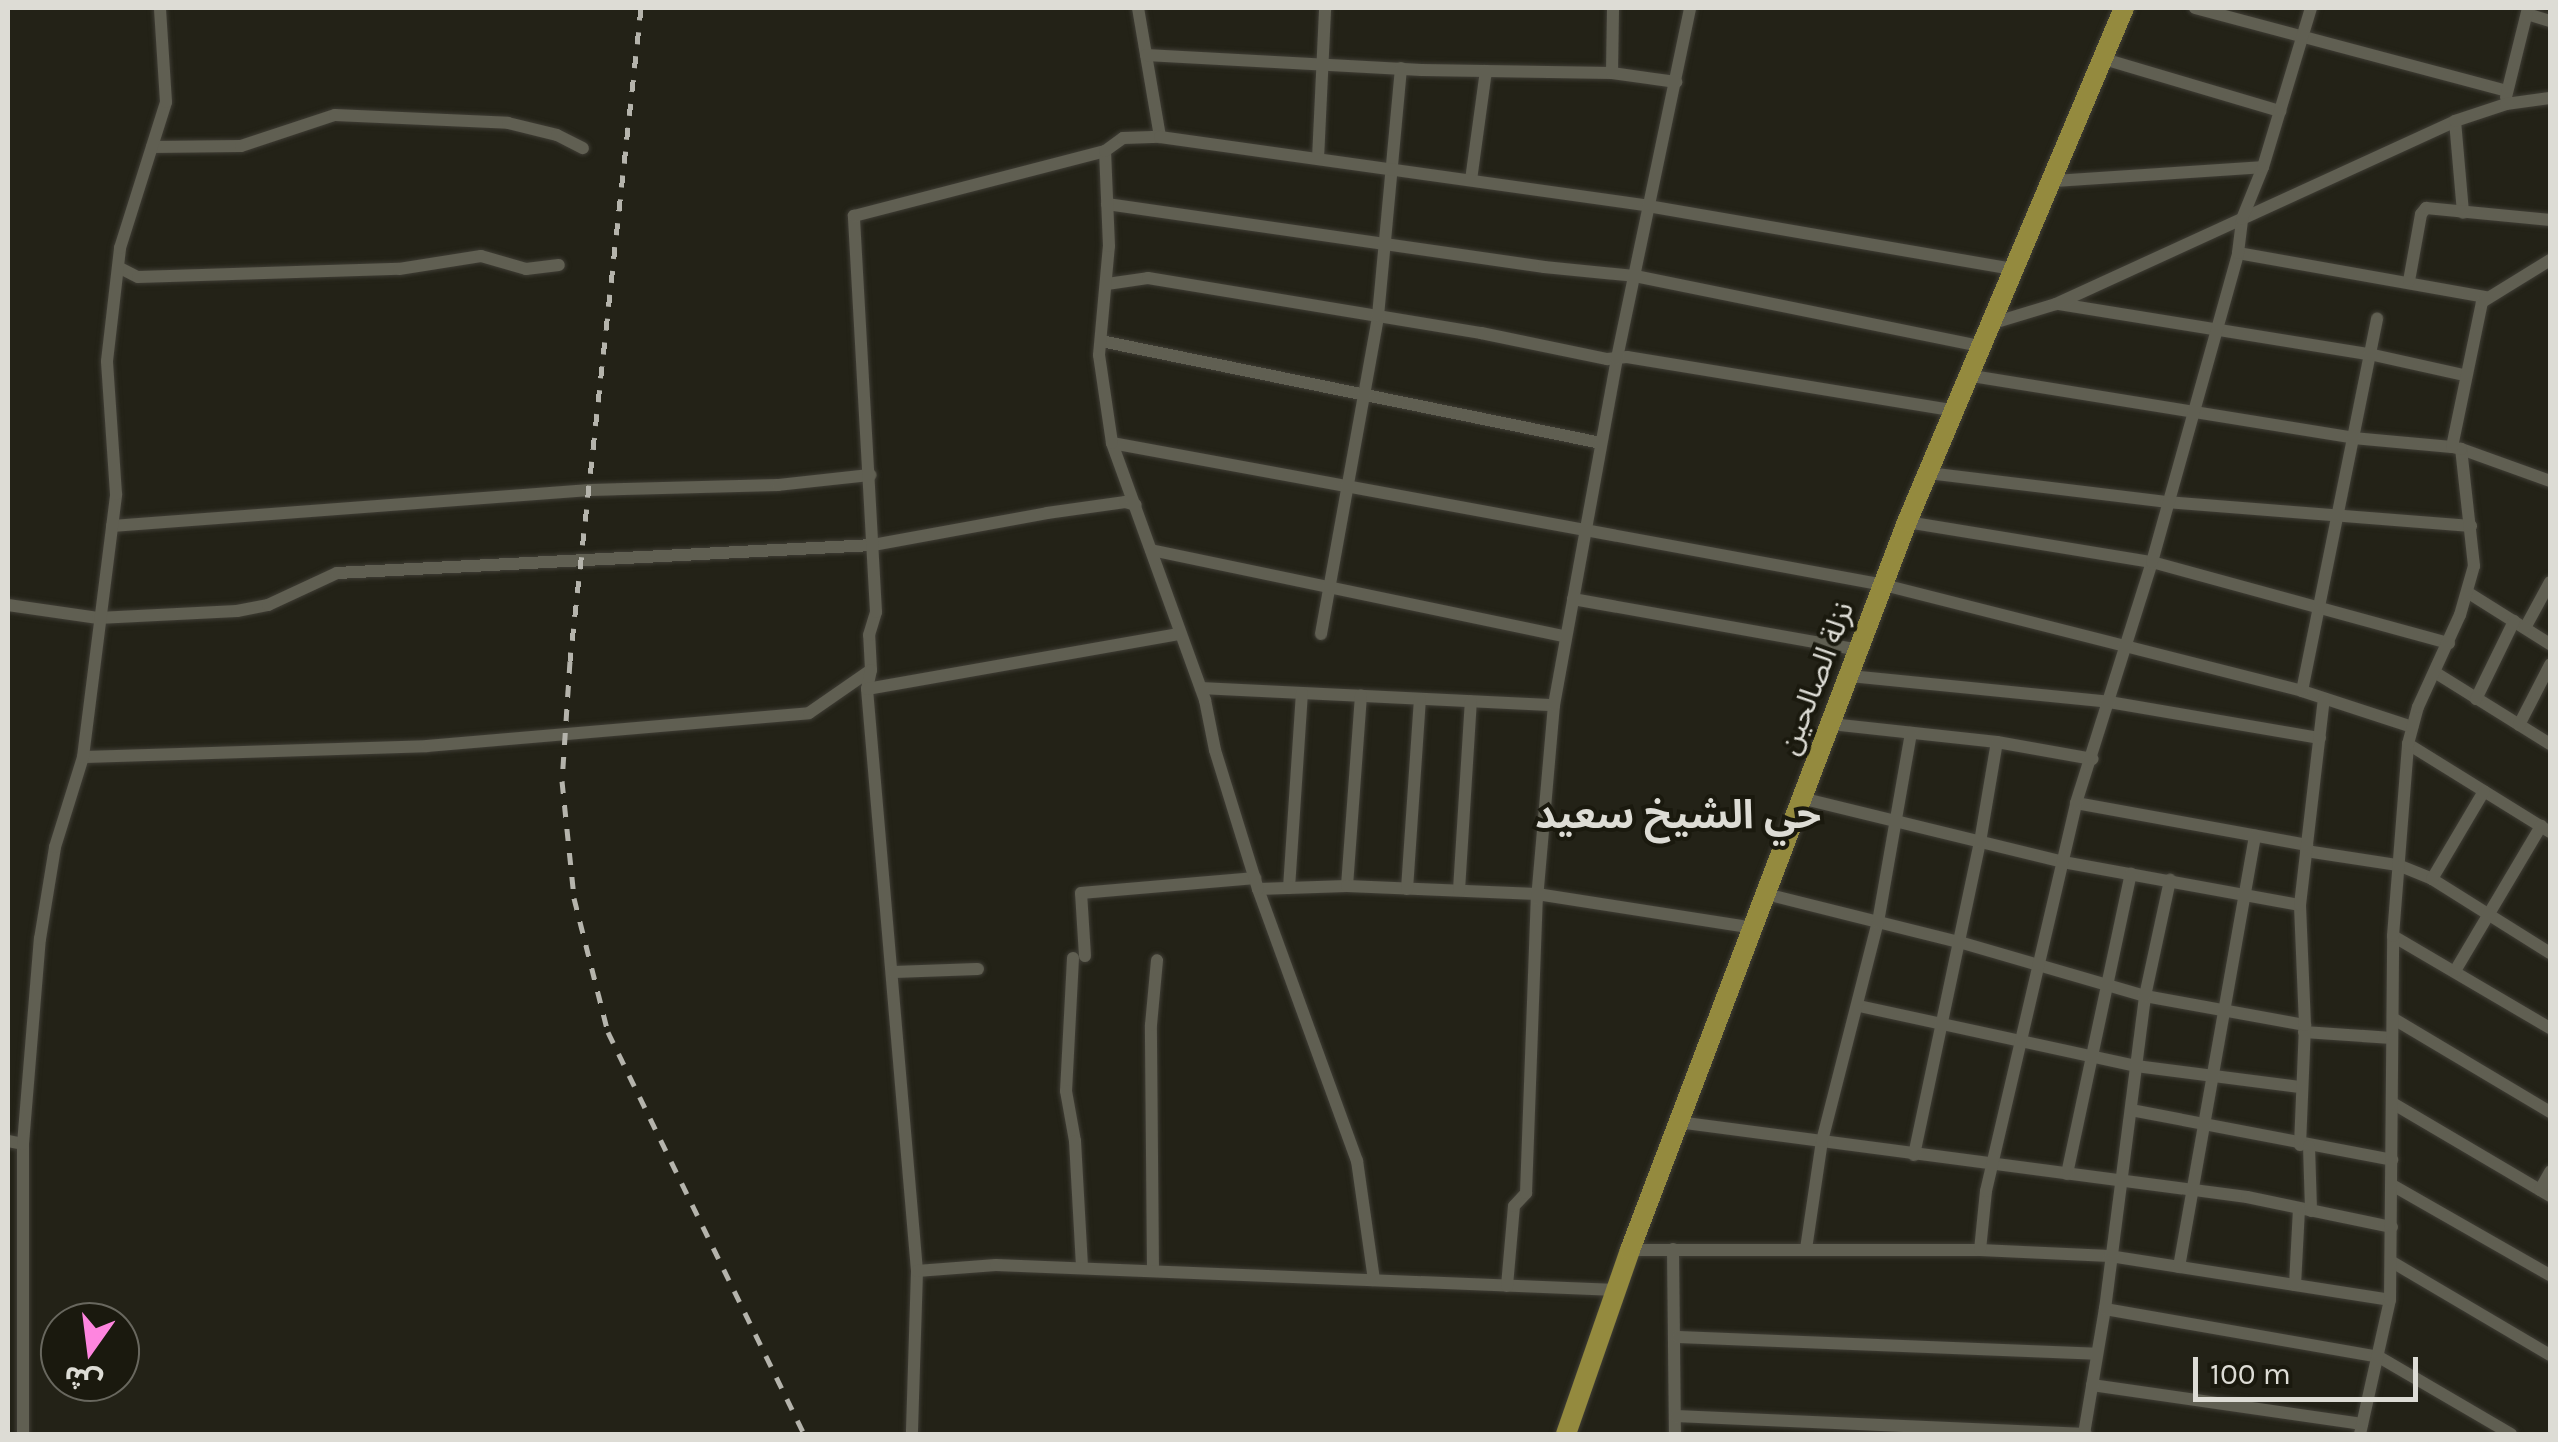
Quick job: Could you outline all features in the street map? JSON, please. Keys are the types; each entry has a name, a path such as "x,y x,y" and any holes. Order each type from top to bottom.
{"main road":[{"name":"نزلة الصالحين","path":"1566,1434 1630,1250 1907,522 2124,8"}],"street":[{"path":"23,1434 23,1144 45,908 55,847 82,757 112,526 116,494 107,361 118,267 166,102 160,8"},
{"path":"1138,8 1160,136"},
{"path":"1318,160 1325,8"},
{"path":"1612,73 1613,8"},
{"path":"1506,1286 1514,1206 1526,1193 1537,894 1554,705 1617,358 1690,8"},
{"path":"2195,8 2506,97 2550,98"},
{"path":"1980,1250 1986,1191 2023,1045 2076,803 2152,562 2238,253 2242,219 2263,168 2310,8"},
{"path":"2506,97 2527,10 2550,22"},
{"path":"1146,55 1321,65 1612,73 1676,82"},
{"path":"2104,59 2280,111"},
{"path":"1321,634 1378,316 1401,68"},
{"path":"1471,180 1486,71"},
{"path":"1988,325 2056,304 2506,97"},
{"path":"152,147 241,146 335,115 508,123 558,135 583,148"},
{"path":"2455,122 2463,213"},
{"path":"912,1434 917,1271 868,688 869,634 876,612 854,216 1105,151 1123,138 1160,136 1648,206 2013,268"},
{"path":"1105,151 1107,284 1099,355 1112,443 1201,688 1257,884 1357,1161 1374,1280"},
{"path":"2054,181 2263,168"},
{"path":"1107,204 1385,245 1635,276 1979,346"},
{"path":"2409,281 2423,210 2550,220"},
{"path":"2238,253 2486,297 2550,260"},
{"path":"118,267 138,277 399,268 482,256 526,269 559,264"},
{"path":"1107,284 1148,278 1952,410"},
{"path":"2092,1385 2361,1431 2390,1300 2392,936 2408,744 2449,643 2474,566 2472,526 2464,502 2456,448 2464,376 2486,297"},
{"path":"2056,304 2369,354 2464,376"},
{"path":"2302,691 2377,318"},
{"path":"1101,341 1602,443"},
{"path":"1966,376 2353,438 2456,448 2550,481"},
{"path":"1112,443 1884,585 2124,649 2302,691 2412,728"},
{"path":"1928,472 2166,502 2472,526"},
{"path":"112,526 590,490 778,485 870,475"},
{"path":"8,604 98,618 268,605 338,573 873,545 1047,512 1124,502 1136,505"},
{"path":"1907,522 2152,562 2449,643"},
{"path":"1152,550 1566,637"},
{"path":"2476,699 2550,582"},
{"path":"2467,592 2550,644"},
{"path":"1573,599 1859,650"},
{"path":"868,688 1180,634"},
{"path":"2519,724 2550,665"},
{"path":"82,757 427,746 809,713 870,670"},
{"path":"2436,672 2550,744"},
{"path":"1850,676 2109,702 2320,738"},
{"path":"1201,688 1554,705"},
{"path":"1289,888 1302,693"},
{"path":"1347,886 1362,696"},
{"path":"1407,889 1420,699"},
{"path":"2295,1285 2305,1210 2300,905 2324,699"},
{"path":"1459,890 1471,701"},
{"path":"1831,724 1997,742 2092,759"},
{"path":"1806,1249 1822,1142 1878,922 1911,733"},
{"path":"1914,1155 1980,842 1997,742"},
{"path":"2408,744 2546,829 2455,971"},
{"path":"2432,880 2484,790"},
{"path":"1801,798 2063,862 2300,905"},
{"path":"2076,803 2398,865 2548,946"},
{"path":"2179,1266 2255,836"},
{"path":"2067,1174 2132,874"},
{"path":"1676,1416 2084,1434 2105,1309 2118,1180 2146,996 2170,880"},
{"path":"1082,1268 1075,1141 1066,1091 1081,893 1257,884 1537,894 1754,928"},
{"path":"1766,894 1959,942 2146,996 2305,1029 2392,1038"},
{"path":"2392,936 2549,1023"},
{"path":"1153,1270 1151,1025 1156,960"},
{"path":"893,972 978,969"},
{"path":"1859,1006 2091,1058 2300,1087"},
{"path":"2394,1020 2550,1112"},
{"path":"2394,1104 2545,1193 2550,1172"},
{"path":"2131,1110 2392,1160"},
{"path":"1678,1122 2194,1191 2392,1227"},
{"path":"8,1141 23,1144"},
{"path":"2392,1185 2550,1275"},
{"path":"1674,1249 1678,1337 1676,1434"},
{"path":"1630,1250 1980,1250 2110,1256 2390,1300"},
{"path":"2392,1262 2550,1356"},
{"path":"917,1271 996,1265 1616,1290"},
{"path":"2105,1309 2379,1358 2512,1434"},
{"path":"1678,1337 2097,1354"}],"railway":[{"path":"641,8 570,661 562,781 574,898 608,1032 804,1434"}],"district":[{"name":"حي الشيخ سعيد","path":"1678,815"}]}
